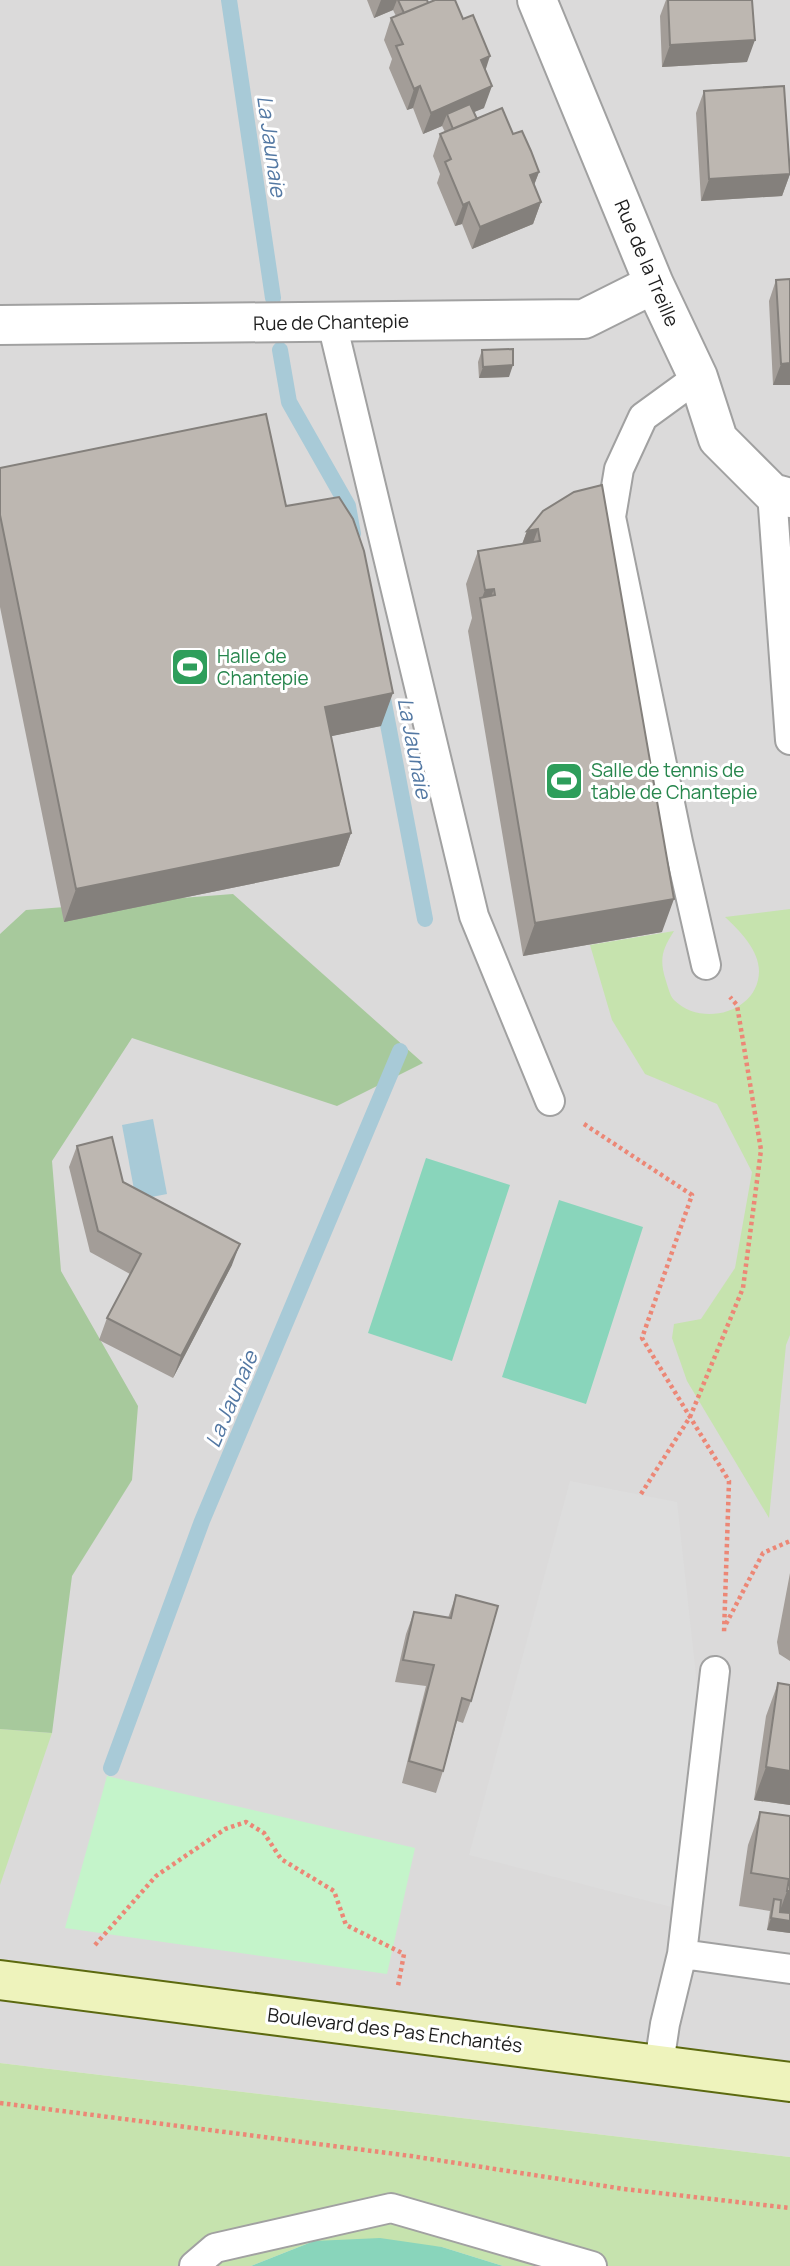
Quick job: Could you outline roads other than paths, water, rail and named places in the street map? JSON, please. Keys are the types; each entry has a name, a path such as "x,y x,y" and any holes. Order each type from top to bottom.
{"main road":[{"name":"Boulevard des Pas Enchantés","path":"0,1980 790,2082"}],"street":[{"name":"Rue de la Treille","path":"537,0 654,284 698,377 718,439 781,496"},
{"name":"Rue de Chantepie","path":"0,325 584,319 654,284"}],"lane":[{"path":"332,323 474,916 550,1101"},
{"path":"698,377 643,417 619,469 611,517 706,965"},
{"path":"781,496 790,740"},
{"path":"659,2064 665,2024 682,1954 715,1671"},
{"path":"682,1954 790,1969"},
{"path":"194,2266 215,2248 391,2208 592,2266"}],"water":[{"path":"153,1119 167,1194 136,1200 122,1125"}],"waterway":[{"name":"La Jaunaie","path":"229,0 273,298"},
{"name":"La Jaunaie","path":"280,350 289,402 348,506 353,534"},
{"name":"La Jaunaie","path":"382,693 425,919"},
{"name":"La Jaunaie","path":"111,1768 202,1521 400,1051"}],"place":[{"name":"Halle de Chantepie","path":"190,667"},
{"name":"Salle de tennis de table de Chantepie","path":"564,781"}]}
